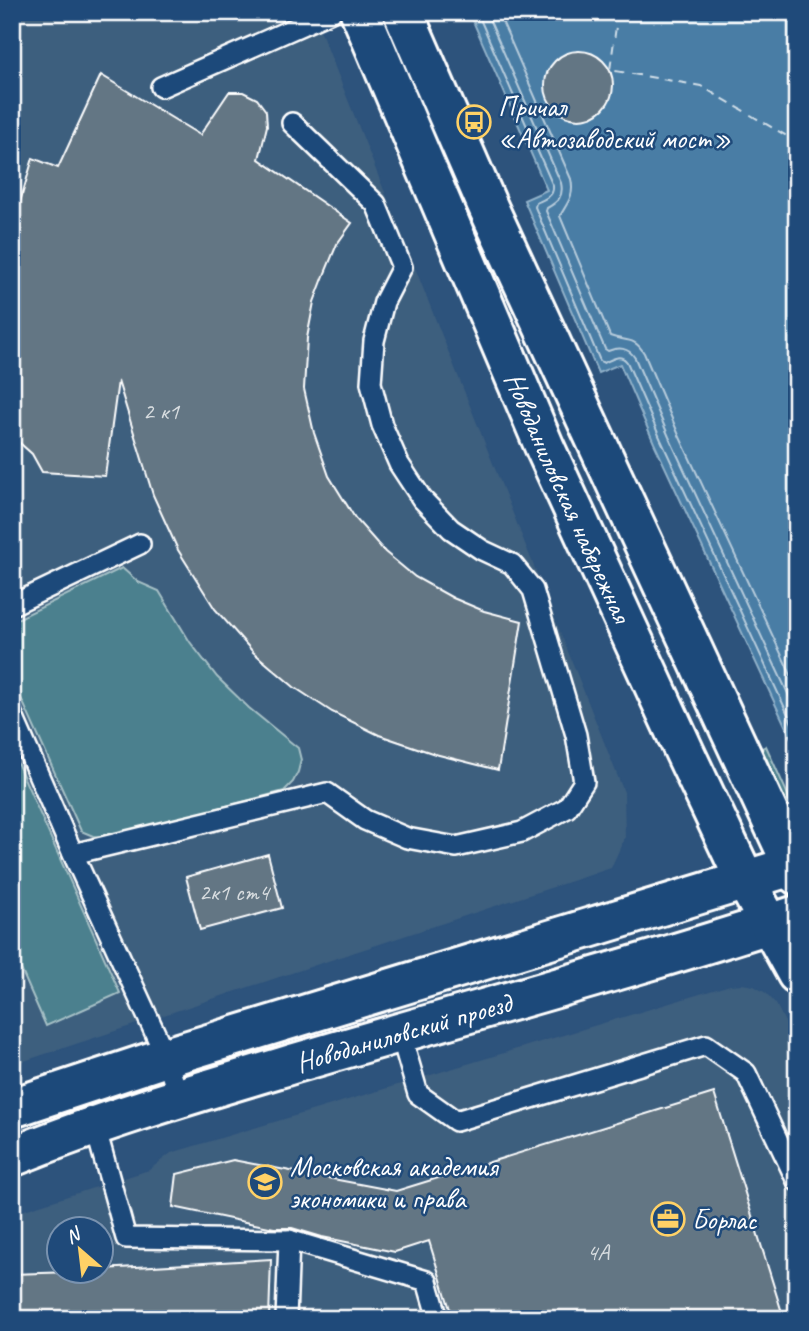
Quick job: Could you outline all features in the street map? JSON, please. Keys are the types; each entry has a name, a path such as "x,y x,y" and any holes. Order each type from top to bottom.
{"main road":[{"name":"Новоданиловская набережная","path":"360,12 545,448 745,880 783,919 797,974"},
{"name":"Новоданиловская набережная","path":"402,12 489,209 794,870"},
{"name":"Новоданиловский проезд","path":"12,1108 745,880 794,870"},
{"name":"Новоданиловский проезд","path":"12,1157 94,1126 179,1099 783,919"}],"lane":[{"path":"161,87 331,12"},
{"path":"73,854 327,793 365,820 407,838 456,847 522,832 566,808 583,782 576,735 533,590 512,564 482,550 451,528 422,499 399,464 382,425 371,383 374,341 384,302 402,267 376,204 292,123"},
{"path":"12,605 140,544"},
{"path":"12,714 166,1058 179,1099"},
{"path":"400,1032 418,1094 456,1121 706,1045 746,1073 797,1181"},
{"path":"94,1126 126,1238 289,1240 427,1281 438,1319"},
{"path":"286,1319 289,1240"}],"shaded area":[{"path":"12,12 313,12 624,792 625,837 611,868 12,1065"},
{"path":"730,985 754,986 766,993 776,1004 797,1046 797,1319 12,1319 12,1214 149,1170 171,1153"}],"green space":[{"path":"122,568 138,582 159,591 190,642 217,677 249,708 298,748 301,760 298,772 284,791 108,837 93,836 81,831 12,678 12,624 15,620"},
{"path":"766,746 797,815 797,851 757,751"},
{"path":"12,751 120,993 46,1026 12,949"}],"water":[{"path":"469,12 797,12 797,751 620,364 598,373 524,200 547,190"}],"building":[{"path":"586,51 607,66 613,78 611,98 603,109 586,119 572,119 555,109 547,98 545,78 555,61 566,53"},
{"path":"101,75 200,135 229,92 243,92 257,99 266,111 267,126 259,159 352,223 337,244 325,273 314,302 307,338 304,389 314,433 329,476 355,518 385,552 415,577 453,598 484,611 522,621 498,770 435,754 379,735 332,712 294,687 253,652 215,609 178,550 153,495 118,381 105,476 42,472 32,454 12,436 12,229 33,158 58,168"},
{"path":"268,854 282,908 200,930 186,877"},
{"path":"714,1093 784,1319 453,1319 429,1241 395,1252 292,1228 274,1228 173,1207 177,1174 233,1160 396,1191"},
{"path":"271,1259 269,1319 12,1319 12,1274 46,1273 46,1286 116,1286 116,1268"}],"ferry route":[{"path":"618,12 610,70 701,86 797,142"}],"place":[{"name":"Причал «Автозаводский мост»","path":"474,122"},
{"name":"Московская академия экономики и права","path":"265,1182"},
{"name":"Борлас","path":"668,1219"}]}
